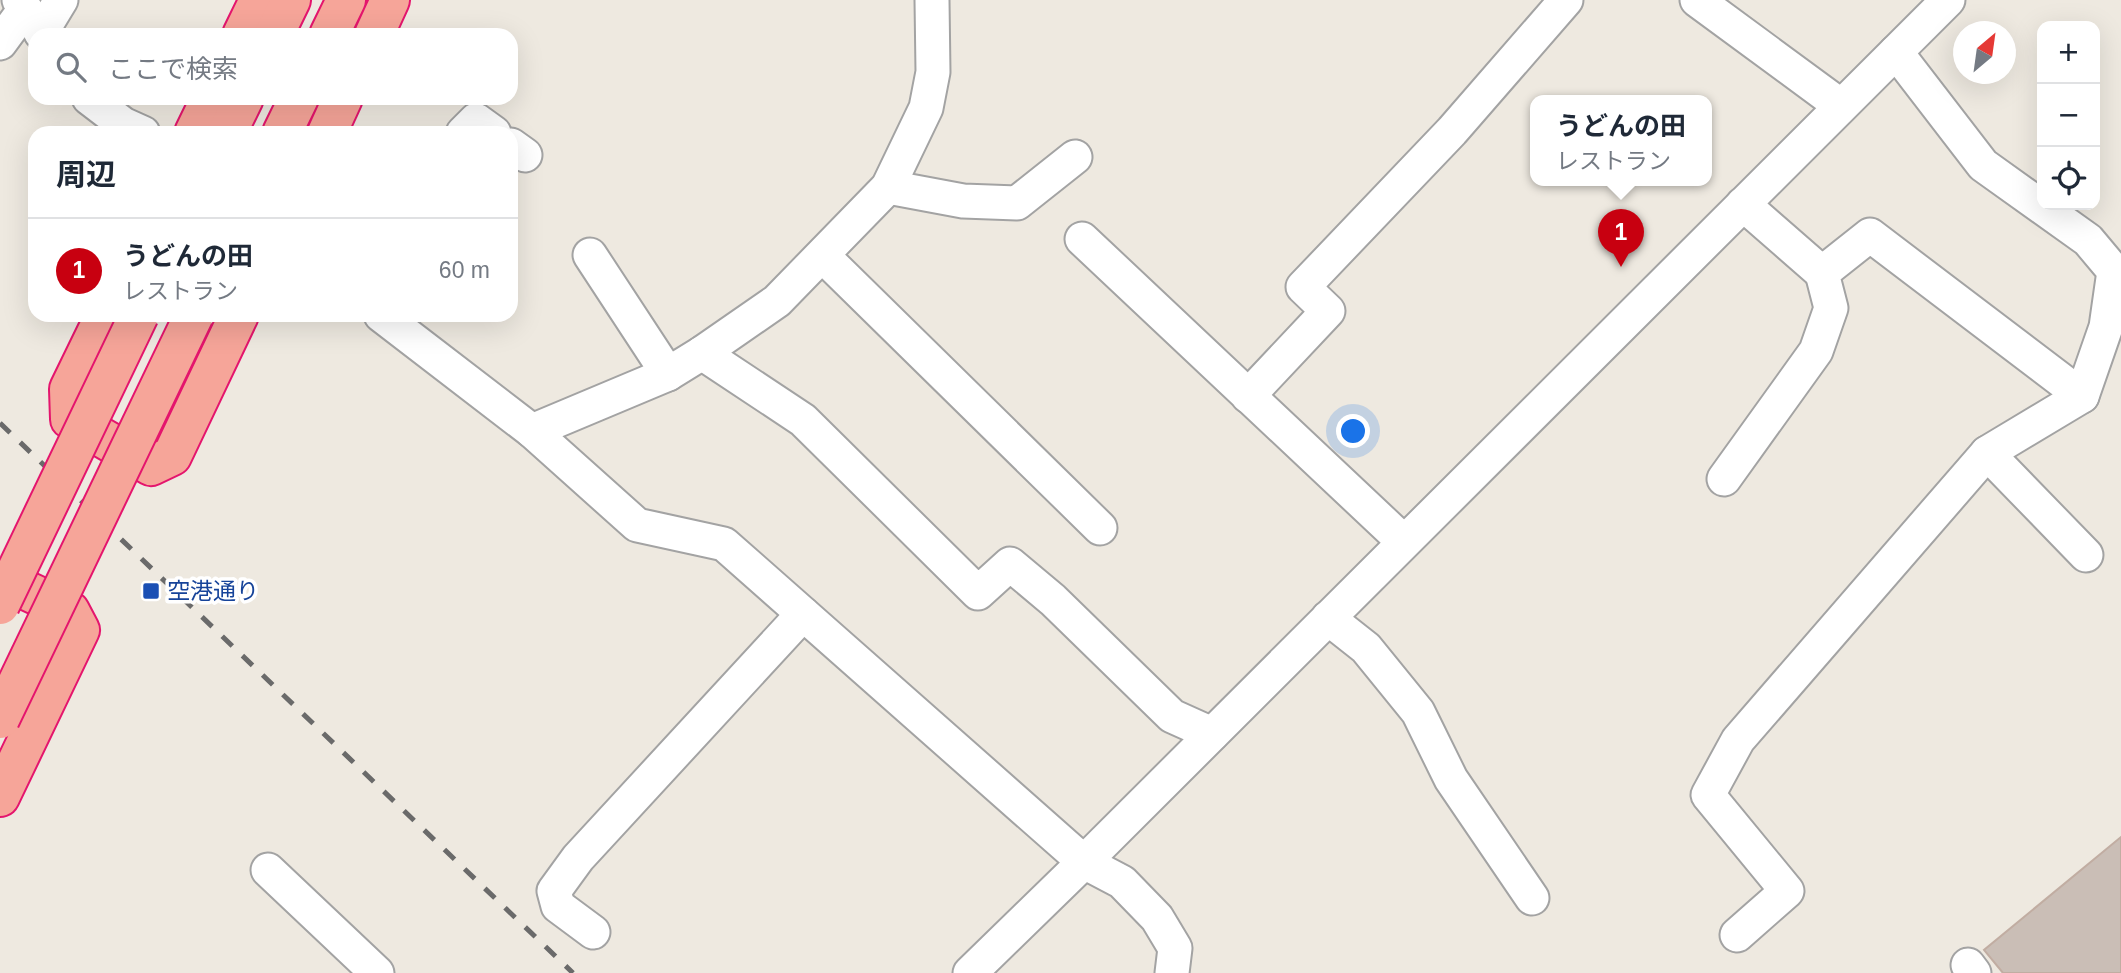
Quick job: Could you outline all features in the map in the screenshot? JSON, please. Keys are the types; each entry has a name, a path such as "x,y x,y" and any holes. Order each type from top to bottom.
{"highway":[{"path":"245,28 259,0"},
{"path":"277,28 291,0"},
{"path":"332,28 346,0"},
{"path":"377,28 390,0"},
{"path":"197,126 208,105"},
{"path":"230,126 241,105"},
{"path":"285,126 296,105"},
{"path":"330,126 340,105"},
{"path":"102,322 69,388 70,419 151,466 172,456 236,322"},
{"path":"0,605 136,322"},
{"path":"0,719 191,322"},
{"path":"0,578 70,611 80,630 0,797"}],"street":[{"path":"0,43 61,0"},
{"path":"533,431 668,374 702,353 777,301 888,187 926,108 933,72 932,0"},
{"path":"1248,396 1328,311 1303,287 1452,131 1566,0"},
{"path":"1697,0 1841,106"},
{"path":"970,973 1948,0"},
{"path":"1737,935 1787,891 1708,795 1738,740 1987,453 2082,396 2106,327 2113,271 2088,240 1983,165 1896,52"},
{"path":"98,105 127,126"},
{"path":"470,126 476,120 484,126"},
{"path":"888,187 963,201 1017,203 1076,157"},
{"path":"1724,479 1816,351 1831,308 1822,273 1743,204"},
{"path":"1822,273 1870,235 2082,396"},
{"path":"1082,240 1404,542"},
{"path":"590,255 668,374"},
{"path":"823,256 1100,528"},
{"path":"390,322 533,431 637,525 724,544 1084,862 1122,882 1157,918 1175,948 1172,973"},
{"path":"702,353 803,420 978,593 1010,564 1054,600 1172,716 1212,734"},
{"path":"1987,453 2086,555"},
{"path":"593,932 558,906 554,891 578,858 803,614"},
{"path":"1328,618 1366,648 1418,712 1451,779 1532,898"},
{"path":"268,870 377,973"}],"building":[{"path":"2121,837 2121,973 2003,973 1984,950"}],"railway":[{"path":"0,423 573,973"}],"place":[{"name":"うどんの田","path":"1621,267"},
{"name":"空港通り","path":"151,591"}]}
